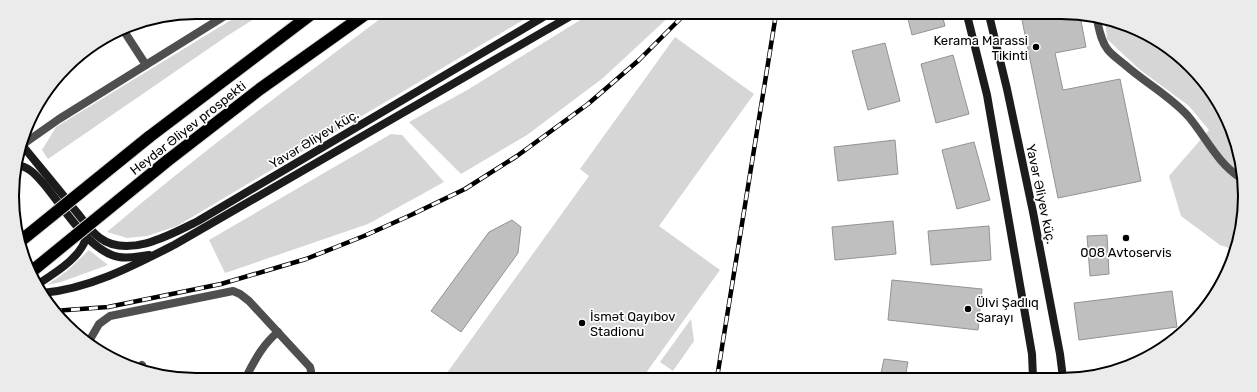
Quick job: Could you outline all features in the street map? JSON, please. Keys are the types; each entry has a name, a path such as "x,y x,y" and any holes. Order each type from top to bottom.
{"highway":[{"name":"Heydər Əliyev prospekti","path":"24,238 149,137 305,19"},
{"name":"Heydər Əliyev prospekti","path":"34,269 167,161 260,89 358,19"}],"main road":[{"name":"Yavər Əliyev küç.","path":"25,149 86,223 101,238 117,245 149,243 198,221 306,159 540,19"},
{"name":"Yavər Əliyev küç.","path":"48,292 70,288 118,273 160,253 565,19"},
{"path":"968,19 987,95 1032,354 1033,373"},
{"name":"Yavər Əliyev küç.","path":"990,19 1007,89 1034,218 1062,373"},
{"path":"22,165 34,173 87,237 98,248 111,255 128,258 160,253"},
{"path":"42,282 53,274 83,247 87,237 86,223"}],"street":[{"path":"27,141 47,127 220,19"},
{"path":"1098,22 1101,36 1109,51 1187,115 1199,129 1219,158 1236,175"},
{"path":"125,33 146,65"},
{"path":"91,338 99,324 110,316 233,291 249,301 310,367 311,373"},
{"path":"248,373 259,352 269,339 278,332"}],"shaded area":[{"path":"233,19 254,19 48,159 42,150 56,127"},
{"path":"380,19 525,19 177,226 147,236 127,238 107,232 141,203 281,93"},
{"path":"582,19 667,19 603,78 527,135 461,174 409,122 469,89"},
{"path":"1106,25 1129,32 1159,49 1178,63 1194,79 1220,118 1229,139 1235,161 1238,184 1238,208 1235,231 1230,248 1220,245 1181,216 1169,176 1209,130 1189,106 1139,69 1107,39"},
{"name":"İsmət Qayıbov Stadionu","path":"675,37 754,94 659,226 720,270 646,373 447,373 589,176 580,169"},
{"path":"391,134 402,135 444,182 368,224 225,273 209,240"},
{"path":"89,250 108,265 61,282 47,285 67,271"},
{"path":"691,319 694,341 673,371 660,362"}],"building":[{"path":"908,19 943,19 945,26 912,35"},
{"path":"1022,19 1073,19 1081,20 1086,47 1055,53 1063,90 1120,79 1141,181 1058,198"},
{"path":"885,43 900,101 868,110 852,51"},
{"path":"953,55 969,114 936,123 921,64"},
{"path":"895,140 898,174 838,181 834,147"},
{"path":"974,142 990,200 957,209 942,150"},
{"path":"512,220 521,227 518,253 461,332 431,311 489,232"},
{"path":"893,221 896,254 835,260 832,227"},
{"path":"989,226 991,260 931,265 928,231"},
{"path":"1107,235 1109,274 1090,276 1087,236"},
{"path":"892,280 982,289 978,330 888,320"},
{"path":"1172,291 1177,327 1079,340 1074,303"},
{"path":"884,359 908,362 906,373 881,373"}],"railway":[{"path":"61,310 108,307 221,284 306,259 364,236 411,215 465,189 517,156 588,104 639,60 680,19"},
{"path":"718,373 775,19"}],"place":[{"name":"Kerama Marassi Tikinti","path":"1036,47"},
{"name":"008 Avtoservis","path":"1126,238"},
{"name":"Ülvi Şadlıq Sarayı","path":"968,309"},
{"name":"İsmət Qayıbov Stadionu","path":"582,323"}]}
